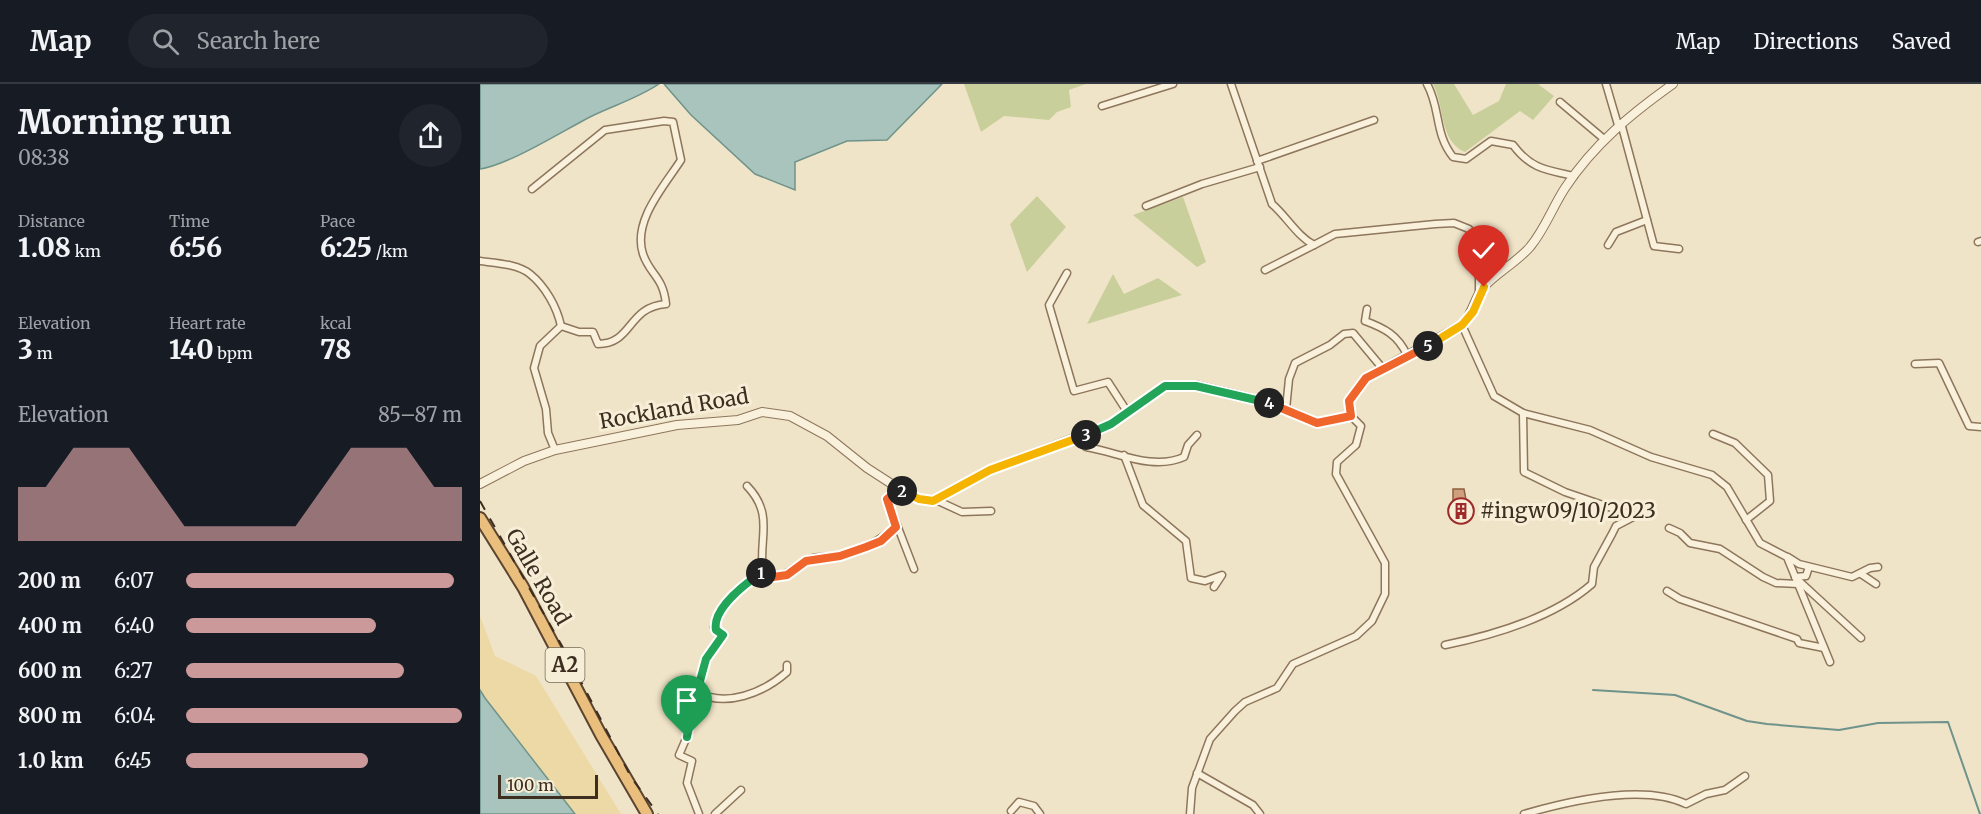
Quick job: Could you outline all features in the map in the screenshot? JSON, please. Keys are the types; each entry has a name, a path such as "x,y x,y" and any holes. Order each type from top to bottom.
{"highway":[{"name":"Galle Road","path":"480,518 524,587 601,735 647,814"}],"street":[{"path":"1173,84 1102,107 1102,106 1173,84"},
{"path":"1231,84 1272,204 1288,217 1304,240 1314,245"},
{"path":"1427,84 1434,97 1442,144 1453,157 1466,159 1491,141 1513,145 1524,160 1539,168 1574,176"},
{"path":"1606,84 1654,246 1678,249"},
{"path":"1479,293 1528,249 1574,176 1604,139 1619,124 1673,84"},
{"path":"1560,102 1604,139"},
{"path":"1146,206 1374,120"},
{"path":"532,189 605,130 664,121 674,122 681,160 651,207 643,226 642,243 642,252 664,290 666,304 637,314 618,341 606,344 598,344 592,332 579,332 561,326"},
{"path":"1608,245 1616,232 1647,220"},
{"path":"1190,814 1197,773 1210,739 1235,711 1251,698 1277,688 1293,664 1356,636 1372,621 1385,594 1385,563 1336,474 1337,462 1356,446 1361,426 1351,416 1349,401 1366,378 1462,325 1473,312 1479,293 1479,260 1469,229 1462,225 1435,224 1335,234 1264,270"},
{"path":"480,261 506,264 530,273 553,302 561,326"},
{"path":"1067,273 1049,305 1074,391 1108,382 1128,412"},
{"path":"1367,309 1365,321 1387,330 1402,344 1407,355"},
{"path":"1462,325 1494,396 1523,413 1581,427 1651,457 1712,475 1727,487 1760,543 1809,567 1852,577 1870,568 1878,567"},
{"path":"555,450 548,433 546,409 534,368 540,346 561,326"},
{"path":"1286,409 1289,379 1295,363 1330,345 1344,334 1353,333 1383,369"},
{"path":"1915,364 1939,363 1969,426 1981,427"},
{"path":"936,500 990,470 1111,424 1165,386 1183,384 1246,397 1286,409 1317,423 1351,416"},
{"name":"Rockland Road","path":"480,484 524,461 555,450 677,425 738,420 762,412 790,416 828,436 867,468 899,489 919,499 936,500"},
{"path":"1445,645 1474,639 1522,622 1582,592 1592,584 1594,567 1616,526 1635,516 1565,492 1524,472 1523,413"},
{"path":"1713,434 1735,443 1768,475 1770,501 1746,520"},
{"path":"1078,438 1086,447 1153,464 1173,462 1184,458 1188,445 1197,435"},
{"path":"1124,455 1143,505 1186,541 1191,578 1205,581 1222,575 1214,587"},
{"path":"747,486 757,496 764,521 763,572"},
{"path":"899,489 887,499 914,569"},
{"path":"936,500 962,512 991,511"},
{"path":"763,572 773,577 787,575 806,561 840,556 881,541 896,527"},
{"path":"1669,528 1680,533 1690,543 1720,549 1776,583 1797,580 1806,576 1809,567"},
{"path":"1787,557 1830,662"},
{"path":"699,814 687,783 692,761 679,755 689,732 686,710 697,692 706,659 723,635 714,627 721,610 727,600 763,572"},
{"path":"1861,574 1876,584"},
{"path":"1797,580 1861,638"},
{"path":"1667,591 1680,599 1797,639 1799,643 1824,648"},
{"path":"697,692 721,701 741,697 780,678 787,672 787,666"},
{"path":"1197,773 1244,799 1260,814"},
{"path":"1524,814 1557,805 1643,794 1672,797 1686,804 1706,794 1725,790 1745,776"},
{"path":"715,814 741,790"},
{"path":"1011,811 1019,802 1034,806 1040,814"}],"green space":[{"path":"964,84 1086,84 1069,90 1071,107 1057,112 1049,120 1004,116 981,132"},
{"path":"1433,84 1454,84 1473,115 1499,101 1506,84 1538,84 1554,96 1533,120 1520,111 1465,152 1457,147 1447,132"},
{"path":"1037,196 1066,227 1027,272 1010,224"},
{"path":"1183,197 1206,262 1197,267 1133,215"},
{"path":"1113,274 1124,294 1158,278 1182,295 1087,324"}],"sand":[{"path":"480,616 495,656 536,676 621,814 575,814 485,698 480,690"}],"water":[{"path":"480,84 659,84 521,154 480,169"},
{"path":"664,84 942,84 887,140 847,141 795,162 795,190 755,174 691,115"},
{"path":"480,690 485,698 575,814 480,814"}],"building":[{"path":"1453,489 1464,489 1469,516 1458,520 1453,506"}],"waterway":[{"path":"1593,690 1675,695 1747,721 1767,724 1839,730 1878,723 1948,722 1980,814"}],"railway":[{"path":"480,501 566,653 631,777 658,814"}],"place":[{"name":"#ingw09/10/2023","path":"1461,511"}],"route":[{"path":"687,737 689,726 686,710 697,692 706,659 722,639 723,635 714,627 727,600 763,572 773,577 787,575 800,564 813,558 840,556 881,541 896,527 887,499 899,489 919,499 936,500 990,470 1093,433 1111,424 1165,386 1183,384 1246,397 1286,409 1317,423 1351,416 1349,401 1366,378 1462,325 1473,312 1479,293 1484,287"}]}
